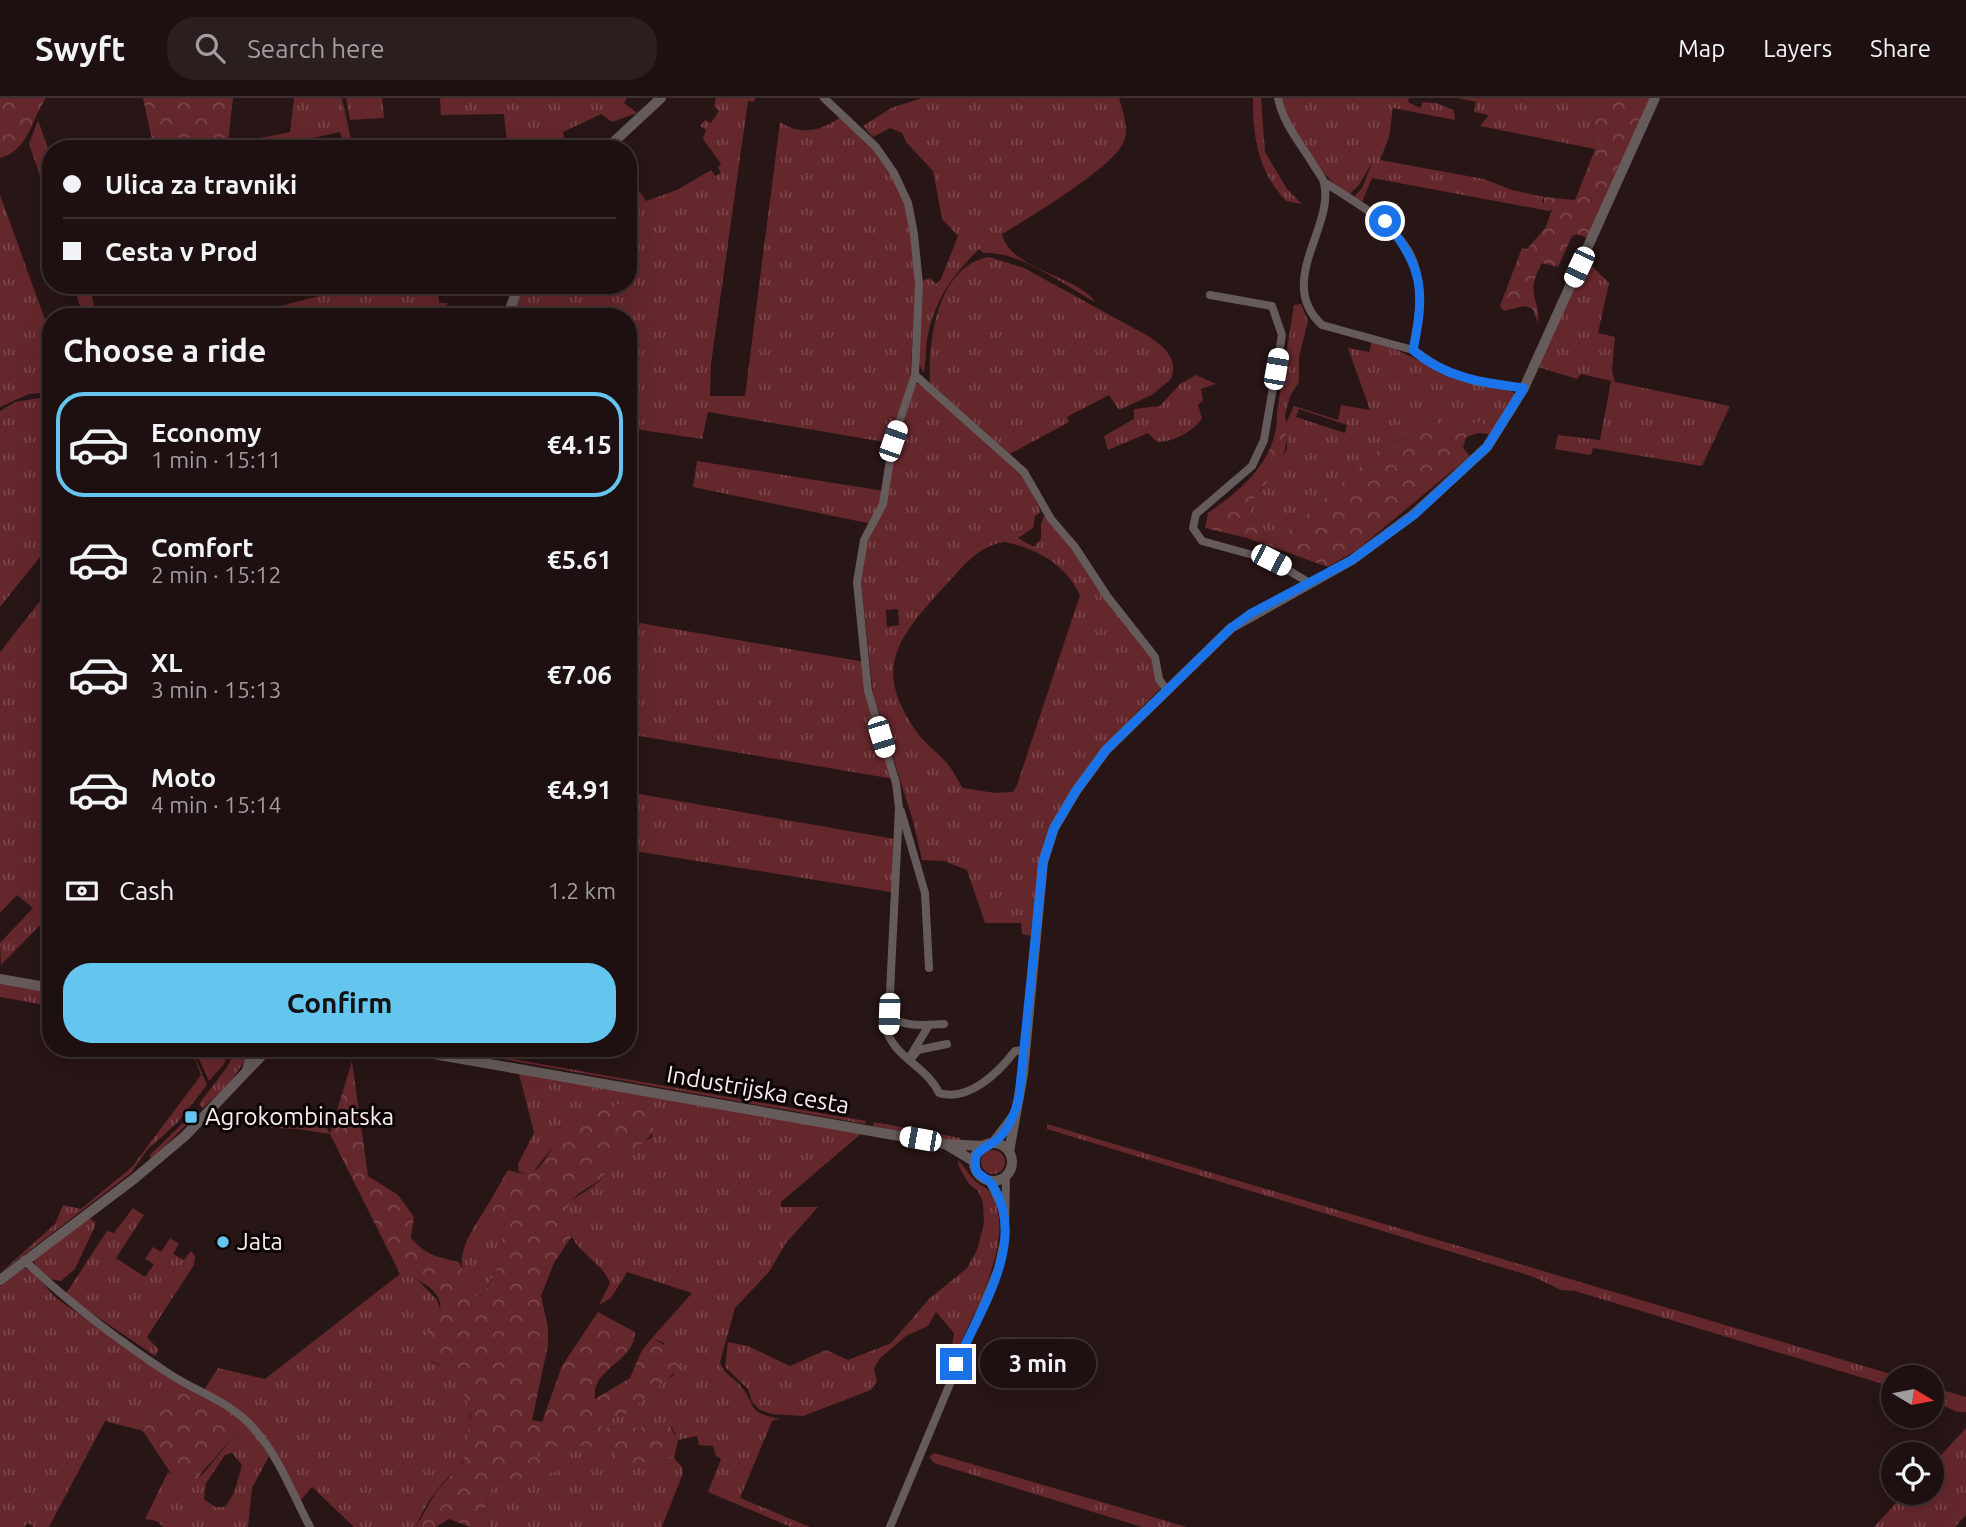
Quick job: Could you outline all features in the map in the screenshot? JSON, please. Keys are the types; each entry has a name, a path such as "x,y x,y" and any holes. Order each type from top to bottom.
{"street":[{"path":"616,140 661,98"},
{"path":"824,98 876,147 894,173 908,203 919,284 915,375 893,441 883,504 864,540 857,582 868,691 925,893 929,968"},
{"path":"1278,98 1289,126 1324,182 1385,221 1405,246 1420,279 1422,298 1413,350"},
{"path":"890,1527 996,1274 1004,1245 1006,1175 1011,1167 1009,1152 1024,1050 1041,874 1054,828 1106,750 1231,628 1308,582 1352,560 1415,514 1487,447 1524,388 1655,98"},
{"path":"1324,182 1324,204 1304,284 1304,300 1322,325 1413,350 1445,371 1477,382 1524,388"},
{"path":"1210,295 1272,306 1282,335 1264,440 1251,466 1196,514 1193,528 1202,541 1271,560 1308,582"},
{"path":"915,375 1024,472 1051,519 1075,547 1107,596 1155,657 1159,679 1166,689"},
{"path":"900,808 888,1034 891,1042 929,1075 939,1093 946,1095 978,1086 992,1076 1015,1051 1024,1050"},
{"path":"0,979 42,986"},
{"path":"889,1014 895,1021 944,1024"},
{"path":"910,1060 915,1045 929,1025"},
{"path":"910,1060 918,1051 947,1044"},
{"path":"247,1070 251,1057"},
{"path":"0,1280 134,1179 198,1124 260,1057"},
{"name":"Industrijska cesta","path":"450,1057 945,1144 988,1145"},
{"path":"1005,1213 989,1180 977,1172 975,1162 1015,1113"},
{"name":"Industrijska cesta","path":"945,1144 975,1162"},
{"path":"988,1145 1004,1147 1009,1152"},
{"path":"989,1180 1006,1175"},
{"path":"24,1260 58,1292 156,1364 239,1414 255,1430 272,1454 310,1527"}],"green space":[{"path":"0,98 46,98 23,141 10,154 0,158"},
{"path":"143,98 233,98 228,140 152,140"},
{"path":"294,98 342,98 351,140 342,140 340,132 303,140 250,140 290,132"},
{"path":"346,98 382,98 384,118 350,120"},
{"path":"440,98 627,98 624,103 637,113 612,122 601,114 563,132 564,140 506,140 504,114 441,115"},
{"path":"716,98 756,98 753,102 748,101 711,364 710,396 745,396 780,122 796,129 812,130 828,125 844,115 904,189 917,262 910,381 890,443 708,412 702,439 637,429 637,308 515,308 521,294 637,294 637,188 646,201 677,190 711,170 715,176 721,173 718,167 721,164 703,139 706,130 700,126 705,120 711,123 719,111 714,106"},
{"path":"922,98 1119,98 1126,130 1118,151 1105,164 1002,234 1008,246 1018,256 1087,293 1095,302 1026,263 1012,257 983,253 979,249 952,280 939,301 930,326 923,373 919,362 922,281 930,278 936,284 941,279 958,236 942,219 933,171 906,142 902,133 890,128 873,137 863,126 891,108"},
{"path":"1253,98 1261,98 1265,152 1287,189 1302,204 1286,201 1263,166 1254,127"},
{"path":"1280,98 1409,98 1408,102 1420,108 1423,102 1436,103 1454,110 1455,120 1393,108 1389,137 1380,160 1484,179 1512,190 1544,197 1542,202 1552,209 1549,211 1372,178 1362,202 1354,197 1362,188 1373,161 1359,185 1350,194 1338,186 1316,165 1292,126"},
{"path":"1458,98 1602,98 1591,132 1596,147 1595,149 1480,126 1489,115 1474,112 1476,102"},
{"path":"1602,98 1651,98 1587,238 1577,234 1572,236 1558,267 1542,263 1533,290 1538,323 1532,308 1523,306 1504,311 1500,306 1522,248 1527,249 1546,227 1552,209 1544,206 1544,197 1575,200 1596,147 1591,132"},
{"path":"38,120 45,140 42,140 42,182 29,144"},
{"path":"0,195 42,311 42,393 29,394 0,407"},
{"path":"1589,255 1590,264 1609,283 1598,333 1615,337 1612,371 1615,382 1730,406 1702,466 1593,448 1591,455 1555,449 1558,435 1600,440 1611,381 1581,374 1577,379 1538,367"},
{"path":"989,257 1024,268 1154,340 1171,359 1171,379 1152,395 1119,410 1109,395 1067,417 1069,422 1010,454 930,383 934,327 947,290 971,263"},
{"path":"77,294 91,294 95,308 80,308"},
{"path":"326,294 438,294 439,303 447,303 447,308 274,308"},
{"path":"1301,304 1308,321 1299,357 1299,382 1290,396 1285,415 1277,412 1294,305"},
{"path":"1372,341 1465,381 1503,388 1515,394 1498,424 1477,422 1455,434 1429,418 1413,437 1386,443 1286,535 1278,540 1266,535 1249,511 1251,500 1262,489 1287,449 1286,423 1294,406 1338,420 1341,405 1370,410 1348,348 1369,352","holes":["1299,409 1347,425 1345,433 1296,417"]},
{"path":"1196,375 1216,384 1201,389 1203,400 1198,405 1202,418 1194,427 1170,440 1157,442 1148,433 1108,450 1104,436 1134,419 1134,409 1160,406 1180,384"},
{"path":"916,384 922,384 1022,473 1041,512 1035,516 1033,528 1018,538 1034,547 1041,539 1044,516 1061,532 1152,650 1160,689 1108,744 1070,799 1045,861 1036,896 1031,936 1022,934 1021,923 985,923 967,870 944,861 922,860 913,821 873,693 861,581 866,546 882,512 892,455","holes":["1005,542 1029,549 1058,566 1080,595 1017,785 1013,792 995,793 963,788 953,771 919,735 896,692 893,674 902,640 927,606 971,558 995,544","898,609 899,625 887,627 886,610"]},
{"path":"42,398 42,554 0,607 0,411 15,402"},
{"path":"1277,412 1285,415 1286,446 1276,470 1252,500 1249,511 1266,535 1278,540 1386,443 1413,437 1429,417 1443,419 1447,430 1461,433 1468,425 1477,422 1498,424 1490,434 1478,433 1466,437 1463,448 1470,456 1357,550 1328,567 1247,538 1205,528 1208,513 1246,482 1265,458 1276,429"},
{"path":"697,461 884,491 872,524 693,487"},
{"path":"42,598 42,923 1,965 0,943 33,908 17,895 0,913 0,652"},
{"path":"637,623 865,662 894,779 637,736"},
{"path":"637,794 900,840 897,893 637,851"},
{"path":"0,984 42,991 42,1004 0,997"},
{"path":"194,1057 207,1085 178,1122 147,1150 131,1173 0,1273 55,1224 63,1205 81,1209 132,1167 201,1075"},
{"path":"198,1057 227,1057 224,1064 209,1081"},
{"path":"232,1057 246,1057 236,1074 203,1108 199,1104"},
{"path":"491,1057 866,1121 865,1124"},
{"path":"352,1061 368,1176 398,1195 414,1217 411,1238 416,1244 438,1257 459,1262 473,1296 479,1298 497,1268 502,1244 497,1222 490,1213 483,1213 508,1170 525,1174 535,1171 558,1140 576,1126 613,1106 637,1101 647,1103 654,1125 652,1133 641,1145 614,1162 600,1180 579,1194 569,1205 566,1218 572,1236 554,1263 541,1296 548,1328 548,1345 532,1420 542,1422 562,1366 598,1312 635,1332 628,1351 599,1380 595,1399 630,1378 642,1350 652,1338 671,1349 681,1367 628,1413 599,1423 602,1428 644,1427 668,1423 678,1440 674,1458 654,1463 618,1463 616,1451 601,1447 538,1449 538,1457 561,1461 564,1470 494,1484 486,1505 490,1527 470,1527 449,1519 436,1527 416,1527 436,1492 463,1462 471,1416 461,1386 440,1365 421,1356 418,1351 438,1317 439,1300 433,1290 420,1281 400,1274 330,1134"},
{"path":"519,1074 862,1133 781,1202 781,1207 818,1207 786,1243 769,1272 735,1308 720,1362 725,1372 745,1391 756,1410 780,1419 772,1421 740,1498 810,1527 791,1527 708,1492 721,1459 716,1456 713,1446 699,1445 697,1436 678,1440 672,1427 602,1428 598,1423 628,1413 660,1383 674,1375 664,1343 652,1338 692,1293 627,1272 611,1298 599,1305 610,1283 602,1270 576,1243 567,1224 566,1213 573,1200 595,1185 615,1160 652,1137 651,1111 622,1104 601,1112 557,1141 534,1171 527,1174 519,1172 518,1164 534,1133"},
{"path":"187,1119 190,1121 151,1160 150,1155"},
{"path":"874,1122 960,1138 962,1142 873,1126"},
{"path":"250,1123 324,1123 330,1134 298,1129 250,1127"},
{"path":"1047,1124 1881,1371 1881,1383 1575,1291 1561,1290 1534,1277 1047,1129"},
{"path":"993,1150 1002,1153 1005,1162 1002,1171 993,1174 984,1171 981,1162 984,1153"},
{"path":"958,1160 975,1181 988,1190 997,1208 999,1228 997,1251 990,1274 954,1358 951,1353 954,1333 936,1312 928,1326 906,1336 879,1359 874,1369 877,1381 871,1390 803,1416 772,1414 760,1410 752,1402 748,1389 725,1367 728,1342 748,1346 790,1366 826,1350 848,1360 891,1343 929,1299 967,1268 977,1250 984,1223 983,1202 978,1191 969,1184"},
{"path":"133,1208 144,1215 116,1258 145,1277 154,1264 145,1259 153,1247 161,1252 170,1238 179,1244 173,1254 184,1260 191,1251 195,1256 194,1265 147,1337 159,1350 155,1356 65,1295 107,1231 114,1233"},
{"path":"483,1213 490,1213 498,1222 503,1244 497,1267 479,1298 473,1296 466,1285 461,1264 470,1234"},
{"path":"89,1218 95,1222 95,1226 75,1269 61,1281 50,1279 35,1266 34,1257"},
{"path":"24,1268 34,1273 55,1297 174,1381 143,1431 105,1421 49,1527 34,1527 28,1523 24,1527 0,1527 0,1286"},
{"path":"400,1274 417,1279 437,1300 440,1309 438,1322 421,1342 432,1362 456,1378 463,1390 470,1417 468,1446 460,1466 432,1497 416,1527 354,1527 312,1487 300,1501 271,1446 204,1390 218,1368 265,1379"},
{"path":"174,1381 220,1404 248,1425 242,1433 235,1435 188,1488 179,1486 143,1431"},
{"path":"1944,1391 1966,1397 1966,1412 1957,1412 1944,1406"},
{"path":"248,1425 269,1456 252,1488 248,1527 163,1527 157,1521 145,1519 168,1472 176,1479 202,1475 235,1435 242,1433","holes":["232,1453 242,1465 234,1493 225,1507 215,1507 204,1499 206,1483 225,1455"]},
{"path":"1966,1428 1966,1515 1955,1527 1874,1527 1894,1505 1944,1505 1944,1452"},
{"path":"552,1445 594,1445 609,1448 616,1451 618,1463 654,1463 674,1458 682,1467 683,1473 662,1527 490,1527 486,1505 494,1484 559,1470 561,1462 537,1457 538,1449"},
{"path":"934,1453 1187,1527 1142,1527 934,1463 929,1457"}],"place":[{"name":"Agrokombinatska","path":"191,1117"},
{"name":"Jata","path":"223,1242"}],"route":[{"path":"956,1364 993,1281 1003,1250 1005,1213 989,1180 977,1172 975,1158 979,1149 993,1143 1003,1132 1015,1113 1019,1097 1035,922 1043,862 1054,828 1076,791 1106,750 1208,648 1250,614 1352,560 1415,514 1487,447 1524,388 1477,382 1445,371 1413,350 1421,311 1420,279 1405,246 1385,221"}]}
